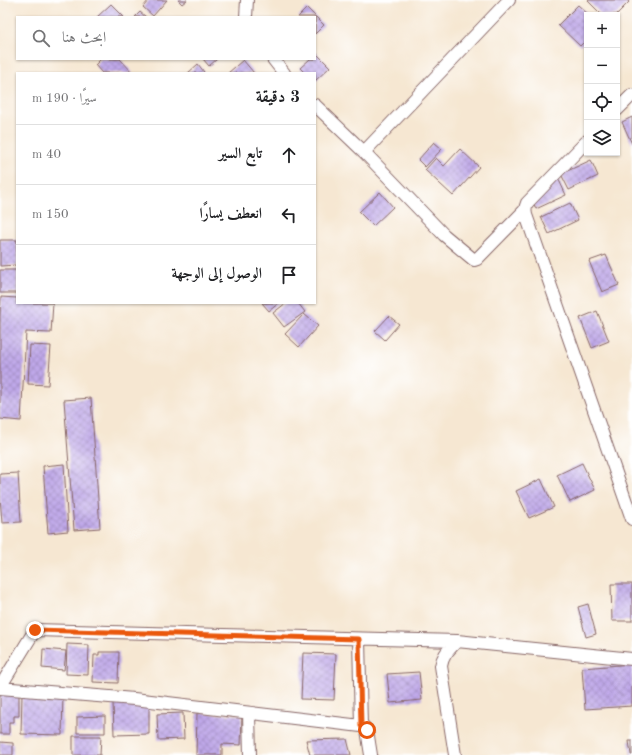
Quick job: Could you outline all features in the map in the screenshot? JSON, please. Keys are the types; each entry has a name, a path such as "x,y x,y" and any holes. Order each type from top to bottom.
{"street":[{"path":"246,16 247,0"},
{"path":"364,152 509,0"},
{"path":"274,60 283,72"},
{"path":"620,107 632,95"},
{"path":"316,106 364,152 444,235 474,260 477,260 525,210 527,203 584,144"},
{"path":"525,210 632,519"},
{"path":"371,755 367,730 361,726 134,699 0,687 35,630 457,641 632,659"},
{"path":"359,639 361,726"},
{"path":"455,755 441,666 442,658 457,641"},
{"path":"249,713 250,755"}],"building":[{"path":"149,0 167,0 153,16 143,7"},
{"path":"178,0 187,0 182,4"},
{"path":"627,0 629,2 619,12 599,12 588,1"},
{"path":"111,4 123,16 98,16"},
{"path":"578,5 586,12 584,12 584,42 580,46 558,25"},
{"path":"307,8 315,16 299,16"},
{"path":"140,12 145,16 136,16"},
{"path":"316,17 324,25 316,33"},
{"path":"316,53 330,67 316,80 316,72 304,72 300,68 309,60 316,60"},
{"path":"100,60 121,60 132,72 101,72 95,65"},
{"path":"204,60 216,60 209,66"},
{"path":"243,60 253,72 229,72"},
{"path":"198,64 204,72 189,72"},
{"path":"632,117 632,144 622,122"},
{"path":"434,142 442,149 425,167 418,160"},
{"path":"460,149 479,167 453,196 425,170 436,158 444,166"},
{"path":"591,160 598,176 569,190 561,174"},
{"path":"558,178 566,195 536,209 529,192"},
{"path":"380,192 393,207 373,226 359,212"},
{"path":"570,203 578,220 549,234 541,217"},
{"path":"0,240 16,240 16,265 0,266"},
{"path":"606,255 619,285 602,292 589,261"},
{"path":"0,270 16,270 16,293 0,293"},
{"path":"1,297 16,298 16,304 53,304 51,333 26,332 21,421 0,419"},
{"path":"263,304 278,304 269,311"},
{"path":"285,304 299,304 305,312 284,327 273,313"},
{"path":"597,311 609,341 592,348 580,318"},
{"path":"304,314 318,326 299,347 285,334"},
{"path":"389,316 399,324 385,340 375,331"},
{"path":"30,345 51,346 48,385 28,384"},
{"path":"91,398 100,528 74,530 64,400"},
{"path":"582,463 595,490 570,502 557,475"},
{"path":"64,464 68,531 48,533 43,466"},
{"path":"18,473 21,522 2,523 0,474"},
{"path":"541,479 554,507 529,518 516,491"},
{"path":"611,584 632,584 632,621 612,621"},
{"path":"588,604 596,634 586,637 578,607"},
{"path":"67,644 89,645 88,675 66,674"},
{"path":"43,649 66,651 64,670 42,668"},
{"path":"99,652 119,652 118,683 93,682 94,655 99,655"},
{"path":"303,653 336,654 334,700 301,699"},
{"path":"632,664 632,706 585,709 582,668"},
{"path":"419,672 422,700 390,703 387,674"},
{"path":"0,690 19,690 19,716 14,716 14,722 9,722 9,734 0,734"},
{"path":"22,694 63,695 62,735 21,734"},
{"path":"149,701 149,734 114,735 113,702"},
{"path":"183,713 184,739 158,740 157,714"},
{"path":"197,713 242,715 241,745 222,744 222,755 196,755"},
{"path":"105,716 105,733 77,733 77,717"},
{"path":"73,736 101,736 100,755 73,755"},
{"path":"347,739 351,755 310,755 306,740"},
{"path":"629,741 632,741 632,755 631,755"},
{"path":"0,742 13,743 13,755 0,755"}],"route":[{"path":"35,630 359,639 361,726 367,730"}]}
